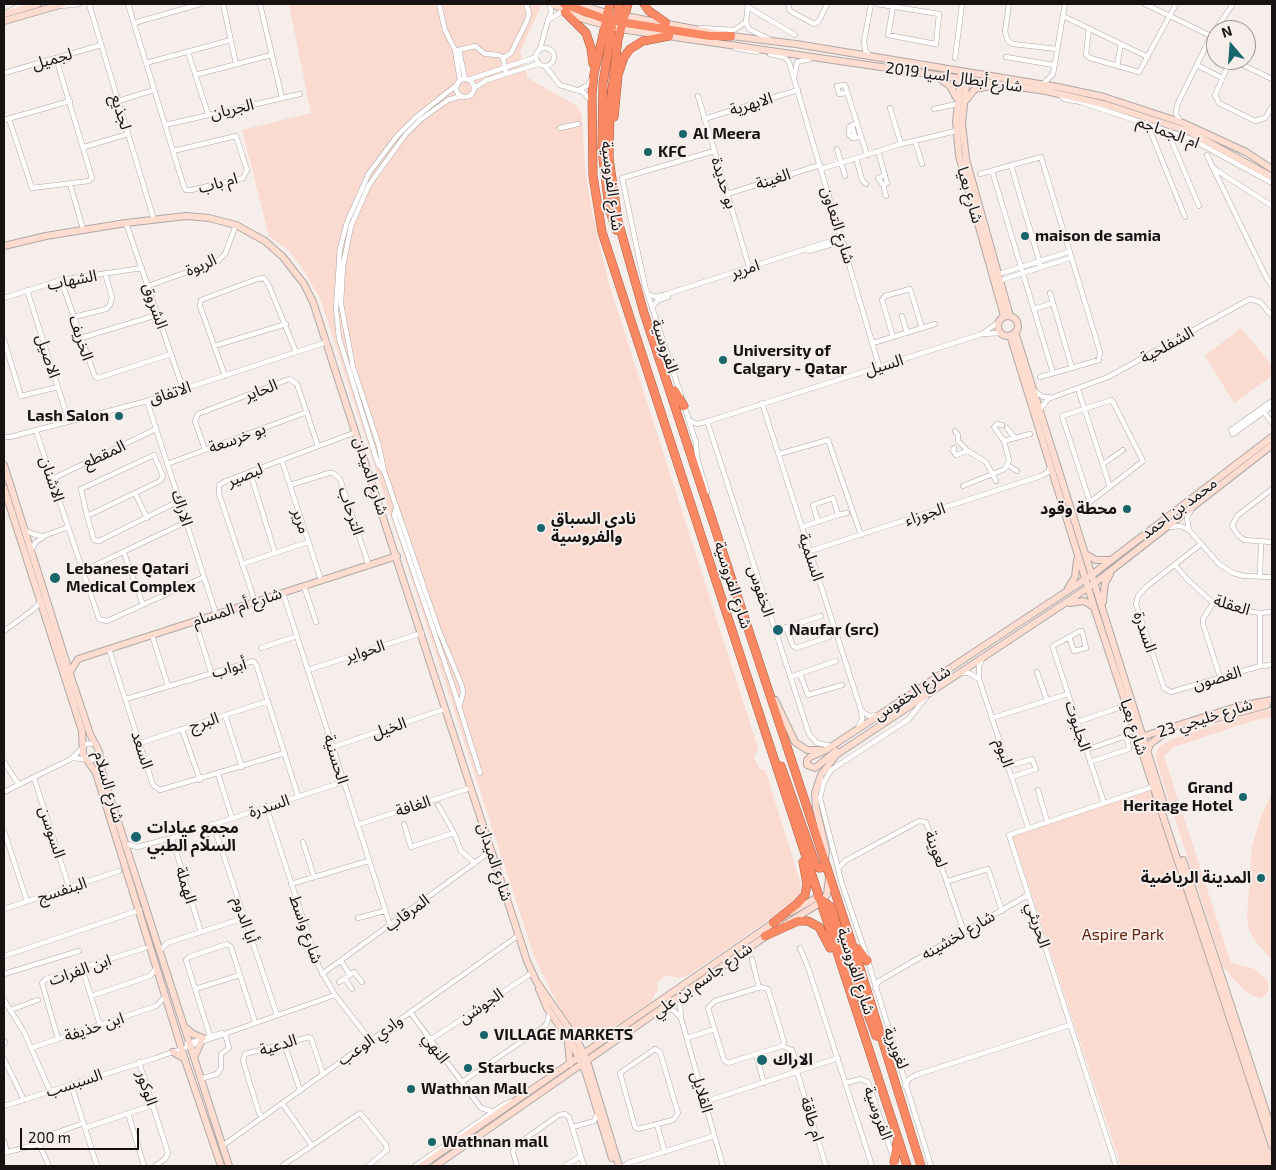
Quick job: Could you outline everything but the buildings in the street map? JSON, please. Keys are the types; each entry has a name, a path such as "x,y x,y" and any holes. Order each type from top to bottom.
{"highway":[{"name":"شارع الفروسية","path":"610,4 614,21 610,104 610,158 616,210 644,313 827,866 921,1166"},
{"path":"619,4 614,21 602,90 602,150 609,208 617,235 628,254"},
{"name":"شارع الفروسية","path":"628,4 614,21 593,75 591,102 593,176 602,232 767,735 798,836 821,900 845,982 907,1166"},
{"path":"644,4 649,11 666,24"},
{"path":"564,9 614,21 710,36 731,36"},
{"path":"564,9 586,33 591,48 593,75"},
{"path":"612,188 615,172 614,113 622,63 627,53 639,43 669,36"},
{"path":"644,313 656,338 677,397 684,406"},
{"path":"767,735 792,795 816,865 819,868 827,866"},
{"path":"773,923 797,904 805,895 807,884 798,836"},
{"path":"821,900 831,907 866,1012 887,1060"},
{"path":"843,919 862,956 867,961"},
{"path":"765,936 798,921 808,921 816,924 824,934 845,982"},
{"path":"895,1164 897,1137"}],"street":[{"path":"5,14 11,8 24,4"},
{"path":"5,14 38,4"},
{"path":"4,21 63,4"},
{"path":"52,7 79,4"},
{"name":"لجذيع","path":"89,4 154,220"},
{"name":"ام باب","path":"128,4 173,151 186,190 243,178 247,170 236,136 173,151"},
{"path":"134,23 200,4"},
{"path":"223,4 236,64"},
{"path":"260,4 282,98"},
{"path":"439,4 445,30 457,50 467,79 474,88"},
{"path":"502,58 511,53 527,20 529,12 526,4"},
{"path":"340,274 351,226 368,188 406,134 448,100 468,96 474,88 487,80 505,70 536,58 551,12 551,4 564,9"},
{"path":"578,4 614,21"},
{"path":"788,4 790,11 814,24 819,21 827,4"},
{"path":"870,56 865,50 864,42 871,4"},
{"path":"877,4 893,6 939,14 936,44 888,35 893,6"},
{"path":"955,58 962,4"},
{"path":"1009,4 1005,32 1008,40 1013,44 1057,49"},
{"path":"934,109 959,104 969,94 983,86 1035,92 1044,88 1053,74 1065,4"},
{"path":"1145,4 1206,34"},
{"path":"1089,28 1086,55 1090,58 1139,72 1176,4"},
{"path":"1222,20 1233,4"},
{"path":"773,40 750,31 746,22 748,5 795,35"},
{"path":"548,20 564,9"},
{"path":"1063,16 1148,57"},
{"name":"شارع أبطال اسيا 2019","path":"614,21 690,27 731,36 773,40 870,56 964,75 1044,88 1059,94 1108,104 1190,132 1272,177"},
{"name":"شارع أبطال اسيا 2019","path":"614,21 669,36 723,45 930,74 964,75"},
{"path":"690,27 734,30 746,22"},
{"path":"543,39 554,56 550,64 552,75"},
{"path":"146,63 231,40"},
{"path":"851,53 859,49 864,42"},
{"path":"1117,66 1121,44"},
{"name":"لجميل","path":"4,72 100,45"},
{"name":"شارع التعاون","path":"723,45 784,57 789,62 879,366"},
{"path":"457,50 474,46 485,54 499,55 502,58 505,70"},
{"path":"1163,115 1170,114 1177,105 1206,46"},
{"path":"540,50 548,49"},
{"path":"457,50 459,82 457,90 461,96"},
{"path":"188,52 208,114"},
{"path":"195,75 271,55"},
{"path":"1006,57 1054,65"},
{"path":"56,58 70,101 84,147 92,178 89,182 32,188 6,120 70,101"},
{"path":"536,58 538,64"},
{"name":"شارع التعاون","path":"796,84 794,68 800,60 838,60"},
{"path":"1272,79 1235,63 1229,65 1215,95 1219,103 1258,121 1265,118 1272,107"},
{"path":"384,470 378,464 340,338 339,292 346,222 362,185 397,136 415,118 459,82 467,79 538,64 545,66 560,85 578,90 591,102"},
{"path":"545,66 550,64"},
{"path":"1197,65 1222,78"},
{"path":"930,74 950,86 959,104"},
{"path":"1053,74 1058,87"},
{"path":"578,90 588,85 593,75"},
{"name":"شارع بعيا","path":"964,75 956,131 960,162 1007,316"},
{"name":"شارع أبطال اسيا 2019","path":"1044,88 1058,87 1104,97 1183,122 1220,139 1272,169"},
{"path":"118,101 154,90"},
{"name":"الابهرية","path":"704,119 798,90"},
{"name":"الجريان","path":"165,125 300,94"},
{"path":"847,94 858,137 867,154"},
{"name":"ام الجماجم","path":"1059,94 1064,99 1147,122 1170,131 1225,156 1272,183"},
{"name":"بو حديدة","path":"698,96 750,269"},
{"name":"شارع بعيا","path":"959,104 966,159 1000,277 1007,316"},
{"path":"1177,105 1176,114 1183,122"},
{"path":"890,108 902,144"},
{"path":"1147,122 1185,217"},
{"path":"560,128 578,124"},
{"path":"854,124 848,128 849,134 852,138 858,137"},
{"name":"الغينة","path":"727,194 820,167 841,163 902,144 956,131"},
{"path":"1170,131 1169,135 1199,206"},
{"path":"84,147 128,134"},
{"path":"915,141 922,164"},
{"path":"837,150 845,176"},
{"name":"الفروسية","path":"710,513 693,434 647,293 622,178 714,151"},
{"path":"878,151 887,184 883,185"},
{"path":"1207,155 1272,286"},
{"path":"980,174 1041,157 1068,252 1101,354 1099,360 1040,377"},
{"path":"856,158 862,180 866,184"},
{"path":"1263,163 1272,162"},
{"path":"1011,165 1041,267"},
{"path":"1213,168 1272,206"},
{"path":"992,171 1053,373"},
{"path":"885,176 878,178 883,185 886,196"},
{"path":"70,184 83,229"},
{"path":"362,185 368,188"},
{"name":"شارع الميدان","path":"4,246 83,229 126,223 186,216 209,218 236,225 264,241 297,273 310,294 327,342 422,633 470,788 532,973 550,1012 581,1055"},
{"name":"الشروق","path":"126,223 183,389"},
{"name":"الربوة","path":"148,286 218,260 225,254 236,225"},
{"name":"امرير","path":"652,308 660,299 834,240 840,233"},
{"name":"امرير","path":"647,293 656,297 836,243 844,244"},
{"path":"1000,277 1021,266 1068,252"},
{"path":"1000,277 1013,276 1070,258"},
{"name":"الشهاب","path":"4,298 61,280 142,268"},
{"path":"1011,270 1013,276"},
{"path":"74,317 106,309 110,305 112,297 105,274"},
{"path":"224,376 200,306 201,300 257,279 264,278 269,286 296,352"},
{"name":"الخريف","path":"61,280 92,373 98,378 171,354"},
{"path":"893,337 882,300 885,296 910,289 922,328"},
{"name":"الاصيل","path":"27,290 69,422"},
{"path":"339,292 348,347 376,436 384,470 396,508 400,511 439,631 462,686 463,692 459,708"},
{"path":"1050,293 1072,368"},
{"name":"الشفلحية","path":"1041,408 1048,399 1108,377 1250,300 1260,302 1272,316"},
{"path":"1034,309 1053,303"},
{"path":"81,338 158,315"},
{"path":"902,316 907,333"},
{"path":"1007,316 1018,324 1013,334 1001,333 998,328 999,322 1007,316"},
{"name":"السيل","path":"982,334 999,322"},
{"path":"214,346 286,324"},
{"path":"872,343 935,324"},
{"name":"السيل","path":"688,419 694,423 707,422 982,334 1001,333"},
{"name":"شارع بعيا","path":"1013,334 1036,392 1138,720 1141,740 1148,751 1156,786"},
{"name":"شارع بعيا","path":"1013,334 1094,607 1175,840 1248,1067 1272,1130"},
{"path":"4,340 22,396 58,386"},
{"name":"الاتفاق","path":"4,437 36,431 147,401 327,342"},
{"name":"الحاير","path":"205,450 195,421 198,414 288,380 296,382 318,446"},
{"path":"1078,389 1110,487"},
{"name":"الشفلحية","path":"1036,392 1043,397 1055,396"},
{"path":"1109,400 1114,402 1143,459 1141,463 1092,501 1088,500 1062,416 1084,407 1109,400"},
{"name":"الاراك","path":"147,401 216,614"},
{"path":"1272,401 1263,410 1233,434 1232,430 1263,410 1272,406"},
{"name":"السلمية","path":"762,403 861,710 862,719 858,728"},
{"path":"1263,410 1272,423"},
{"name":"بو خرسعة","path":"167,464 307,412"},
{"name":"الخفوس","path":"707,422 810,737 820,744 830,747"},
{"path":"693,434 700,423"},
{"path":"964,486 1003,471 1008,464 1010,460 1004,441 994,427 997,424 1002,425"},
{"path":"1007,428 1014,438"},
{"name":"المقطع","path":"52,479 156,429"},
{"name":"الاشنان","path":"36,431 97,616 101,620 107,621 204,577"},
{"path":"955,431 958,435 953,451 956,455 968,452"},
{"name":"لبصير","path":"255,602 219,494 220,485 226,480 282,461 356,432"},
{"path":"1004,441 1030,434"},
{"path":"370,438 376,436"},
{"path":"4,443 10,437"},
{"name":"محمد بن احمد","path":"1086,579 1272,438"},
{"path":"779,454 828,440 861,535"},
{"path":"956,444 986,462 994,475 999,490"},
{"name":"محمد بن احمد","path":"1088,588 1272,445"},
{"path":"1103,464 1123,450"},
{"path":"86,516 162,479 156,457 150,456 81,489 86,516 96,542 180,501"},
{"name":"مرير","path":"282,461 321,580"},
{"path":"1008,464 1016,471"},
{"path":"1041,476 1048,472 1051,464"},
{"name":"شارع السلام","path":"5,471 90,734 100,754 102,772 229,1166"},
{"path":"250,472 275,553"},
{"name":"الترحاب","path":"290,485 329,473 333,473 340,479 369,566"},
{"path":"1041,476 1049,476 1056,480"},
{"name":"الجوزاء","path":"810,551 1041,476"},
{"path":"1272,488 1233,521 1232,526 1244,540 1272,542"},
{"name":"شارع السلام","path":"4,490 7,508 43,610 82,731 83,747 87,760 96,773 158,965 185,1059 221,1166"},
{"path":"136,493 146,518"},
{"path":"818,522 813,505 835,497 838,515"},
{"path":"396,508 394,515 480,774"},
{"path":"1189,530 1187,518 1193,508"},
{"path":"802,527 847,513"},
{"path":"83,571 186,522"},
{"path":"1167,528 1176,525 1189,530 1219,564 1233,573 1272,577"},
{"path":"31,551 35,543 44,536 68,527"},
{"path":"24,530 44,536"},
{"path":"242,564 308,542"},
{"path":"1260,577 1261,542"},
{"name":"السدرة","path":"1164,688 1136,604 1138,596 1146,587 1201,544"},
{"path":"1062,595 1075,577 1078,566 1077,549"},
{"path":"124,553 143,605"},
{"path":"1087,555 1096,560 1112,560"},
{"name":"شارع أم المسام","path":"78,659 397,556"},
{"name":"العقلة","path":"1175,565 1213,603 1233,609 1260,613 1272,612"},
{"path":"1104,613 1104,588 1112,570"},
{"name":"شارع الخفوس","path":"1086,579 830,747 808,759 807,766 814,768 829,756 982,659 1088,588"},
{"path":"304,586 316,622"},
{"name":"الحسنية","path":"283,593 390,925"},
{"path":"1061,606 1080,601 1094,607"},
{"path":"4,630 34,609 40,602"},
{"path":"1213,603 1203,624 1220,677"},
{"path":"34,609 43,610"},
{"path":"1260,613 1260,666"},
{"path":"775,631 821,616"},
{"path":"195,621 211,672"},
{"path":"786,627 795,648 829,637"},
{"path":"1077,631 1082,631 1086,648 1074,651 1069,637 1077,631"},
{"name":"الحواير","path":"308,670 422,633"},
{"path":"152,635 168,686"},
{"path":"261,648 297,636"},
{"name":"الجلبوت","path":"1069,637 1053,646 1053,648 1104,803"},
{"name":"السعد","path":"109,649 153,785 160,790 200,780 285,753"},
{"path":"63,652 78,659 73,664 70,674"},
{"name":"البوم","path":"982,659 979,666 979,679 1028,827"},
{"name":"أبواب","path":"126,699 211,672 253,661 256,664 298,796"},
{"path":"790,677 836,661"},
{"name":"الغصون","path":"1164,688 1170,692 1260,666 1272,665"},
{"path":"1037,672 1047,700"},
{"path":"957,674 969,673 979,679"},
{"path":"800,674 808,696 842,685"},
{"path":"765,677 790,735 795,742 811,751 830,747"},
{"path":"838,869 821,804 821,793 825,778 837,765 909,719 929,693"},
{"path":"992,718 1068,694"},
{"name":"شارع خليجي 23","path":"1141,740 1239,706 1272,700"},
{"name":"البرج","path":"140,742 268,701"},
{"name":"شارع خليجي 23","path":"1210,717 1272,704"},
{"path":"1077,722 1118,708"},
{"name":"الخيل","path":"333,747 445,709"},
{"path":"861,710 868,716 879,715"},
{"path":"225,715 242,767"},
{"path":"1138,720 1147,730 1163,733"},
{"path":"182,729 200,780"},
{"path":"1148,751 1150,744 1163,733"},
{"path":"1086,750 1123,737 1127,738 1129,749 1090,762"},
{"name":"شارع الخفوس","path":"827,866 826,850 816,808 816,787 820,775 831,760 856,740"},
{"path":"4,792 71,759 88,743 96,743"},
{"path":"71,759 94,759 100,754"},
{"path":"1012,777 1036,767 1032,759 1016,764"},
{"path":"4,762 19,785"},
{"path":"218,774 232,818"},
{"name":"السوسن","path":"34,778 70,887"},
{"name":"السدرة","path":"126,844 137,847 172,838 343,782"},
{"name":"الحريثي","path":"1116,1166 1009,835 1048,820 1156,786"},
{"name":"الغافة","path":"357,825 437,802 470,788"},
{"path":"1038,790 1048,820"},
{"path":"437,802 454,833 461,851 475,862"},
{"name":"شارع واسط","path":"266,806 322,974 335,995 370,1040"},
{"name":"لعوينة","path":"838,869 848,860 922,821 928,825 964,932"},
{"name":"أبا الدوم","path":"213,824 277,1015"},
{"path":"404,824 411,847 454,833"},
{"path":"4,830 26,901"},
{"name":"الهملة","path":"172,838 201,932"},
{"path":"303,842 314,877"},
{"path":"130,857 137,847"},
{"name":"المرقاب","path":"322,974 491,851"},
{"path":"835,855 840,860 848,860"},
{"path":"291,884 368,861"},
{"path":"821,900 829,884 827,866"},
{"name":"لغويرية","path":"838,869 901,1072 909,1076 916,1075 1070,1025"},
{"name":"الحريثي","path":"948,881 988,869 1002,911"},
{"name":"البنفسج","path":"4,908 119,870"},
{"name":"شارع لخشينه","path":"875,988 879,981 1028,895"},
{"name":"شارع جاسم بن علي","path":"422,1166 773,923 821,900"},
{"name":"شارع جاسم بن علي","path":"436,1166 811,905"},
{"path":"4,956 140,910"},
{"path":"358,918 384,911"},
{"path":"160,951 167,943 244,918"},
{"name":"وادي الوعب","path":"222,1146 519,935"},
{"path":"156,940 167,943"},
{"path":"194,1059 205,1039 187,958 227,944 231,947 256,1022"},
{"name":"ابن الفرات","path":"58,1038 42,983 145,948"},
{"path":"800,948 809,970 872,1166"},
{"path":"4,974 79,951"},
{"path":"752,959 760,987"},
{"path":"341,961 350,975"},
{"path":"92,996 150,976 158,965"},
{"path":"82,968 100,1025"},
{"path":"339,982 354,972 362,982"},
{"name":"الجوشن","path":"430,1040 532,973"},
{"path":"870,973 878,978 888,976"},
{"path":"195,990 240,975"},
{"path":"150,976 162,981"},
{"path":"345,979 352,989"},
{"name":"شارع الميدان","path":"536,981 577,1040 581,1055"},
{"path":"782,1046 784,1042 768,989 760,987 711,1004 708,1008 724,1060 728,1062 782,1046 792,1050 798,1064"},
{"name":"القلايل","path":"690,989 680,1002 681,1018 723,1166"},
{"name":"ابن حذيفة","path":"31,1048 156,1006 163,1001 166,995"},
{"name":"السبسب","path":"4,1106 335,995"},
{"path":"4,1000 31,1048 50,1091"},
{"path":"10,1010 38,1000"},
{"path":"156,1006 164,1007 172,1013"},
{"path":"658,1011 673,1010 681,1018"},
{"name":"النهي","path":"410,1012 481,1108"},
{"path":"546,1025 550,1012"},
{"path":"462,1082 546,1025 560,1026"},
{"path":"184,1026 192,1034 205,1039"},
{"path":"687,1038 715,1028"},
{"path":"200,1079 217,1074 221,1068 221,1054 229,1048 227,1032"},
{"name":"السبسب","path":"205,1039 227,1032"},
{"name":"الدعية","path":"263,1117 259,1113 242,1057 306,1036 311,1038 324,1074"},
{"path":"566,1036 570,1064"},
{"path":"577,1040 586,1044 596,1045"},
{"path":"284,1043 300,1090"},
{"name":"السبسب","path":"141,1061 173,1052 182,1047"},
{"path":"656,1049 660,1052 678,1113 673,1120 657,1125 642,1130 635,1127 620,1076 623,1069 656,1049"},
{"path":"173,1052 185,1059"},
{"path":"599,1052 590,1078 598,1112 615,1166"},
{"path":"581,1055 619,1166"},
{"path":"756,1055 764,1083"},
{"path":"704,1102 838,1058"},
{"path":"4,1059 24,1100"},
{"name":"الوكور","path":"141,1061 168,1153 165,1159 155,1166"},
{"name":"ام طاقة","path":"797,1072 826,1166"},
{"name":"الفروسية","path":"901,1072 931,1166"},
{"path":"571,1073 580,1073 590,1078"},
{"name":"لغويرية","path":"905,1086 909,1079 916,1075"},
{"name":"الفروسية","path":"846,1083 863,1079 867,1080 895,1164"},
{"path":"71,1084 97,1166"},
{"name":"شارع بعيا","path":"1260,1099 1272,1146"},
{"path":"415,1166 481,1120 516,1100"},
{"path":"282,1103 312,1144"},
{"path":"49,1166 40,1144 41,1138 153,1105"},
{"path":"481,1120 481,1108 494,1112"},
{"path":"573,1127 594,1120 598,1112"},
{"path":"128,1113 144,1166"},
{"path":"282,1166 360,1113 386,1145 387,1150 385,1154 368,1166"},
{"path":"517,1166 513,1154 516,1145 559,1115 565,1114 570,1117 584,1166"},
{"path":"594,1120 602,1125"},
{"path":"657,1125 665,1152"},
{"path":"624,1166 628,1163 714,1136"},
{"path":"4,1141 6,1153 40,1144"},
{"path":"565,1166 581,1156"},
{"path":"616,1156 621,1161 628,1163"}],"green space":[{"name":"نادي السباق والفروسية","path":"289,4 542,4 520,52 528,78 577,106 582,116 585,168 592,212 609,284 758,748 754,758 760,769 765,770 801,884 799,899 687,976 677,978 667,975 657,982 658,988 651,1002 598,1038 578,1035 557,1003 534,956 320,298 299,263 289,251 269,236 242,130 311,113"},
{"path":"1241,328 1272,365 1272,376 1234,403 1205,356"},
{"path":"1272,709 1272,717 1252,721 1174,747 1164,756 1231,963 1253,968 1267,980 1269,986 1267,993 1261,998 1253,996 1243,989 1223,967 1156,760 1156,754 1159,747 1170,740 1249,713"},
{"name":"Aspire Park","path":"1153,788 1272,1153 1272,1166 1121,1166 1012,835"},
{"name":"المدينة الرياضية","path":"1272,793 1272,960 1256,942 1249,930 1247,918 1252,846 1261,816"}],"place":[{"name":"Al Meera","path":"683,134"},
{"name":"KFC","path":"648,152"},
{"name":"maison de samia","path":"1025,236"},
{"name":"University of Calgary - Qatar","path":"723,360"},
{"name":"Lash Salon","path":"119,416"},
{"name":"محطة وقود","path":"1127,509"},
{"name":"نادي السباق والفروسية","path":"541,528"},
{"name":"Lebanese Qatari Medical Complex","path":"55,578"},
{"name":"Naufar (src)","path":"778,630"},
{"name":"Grand Heritage Hotel","path":"1243,797"},
{"name":"مجمع عيادات السلام الطبي","path":"136,837"},
{"name":"المدينة الرياضية","path":"1261,878"},
{"name":"VILLAGE MARKETS","path":"484,1035"},
{"name":"الاراك","path":"762,1060"},
{"name":"Starbucks","path":"468,1068"},
{"name":"Wathnan Mall","path":"411,1089"},
{"name":"Wathnan mall","path":"432,1142"}]}
